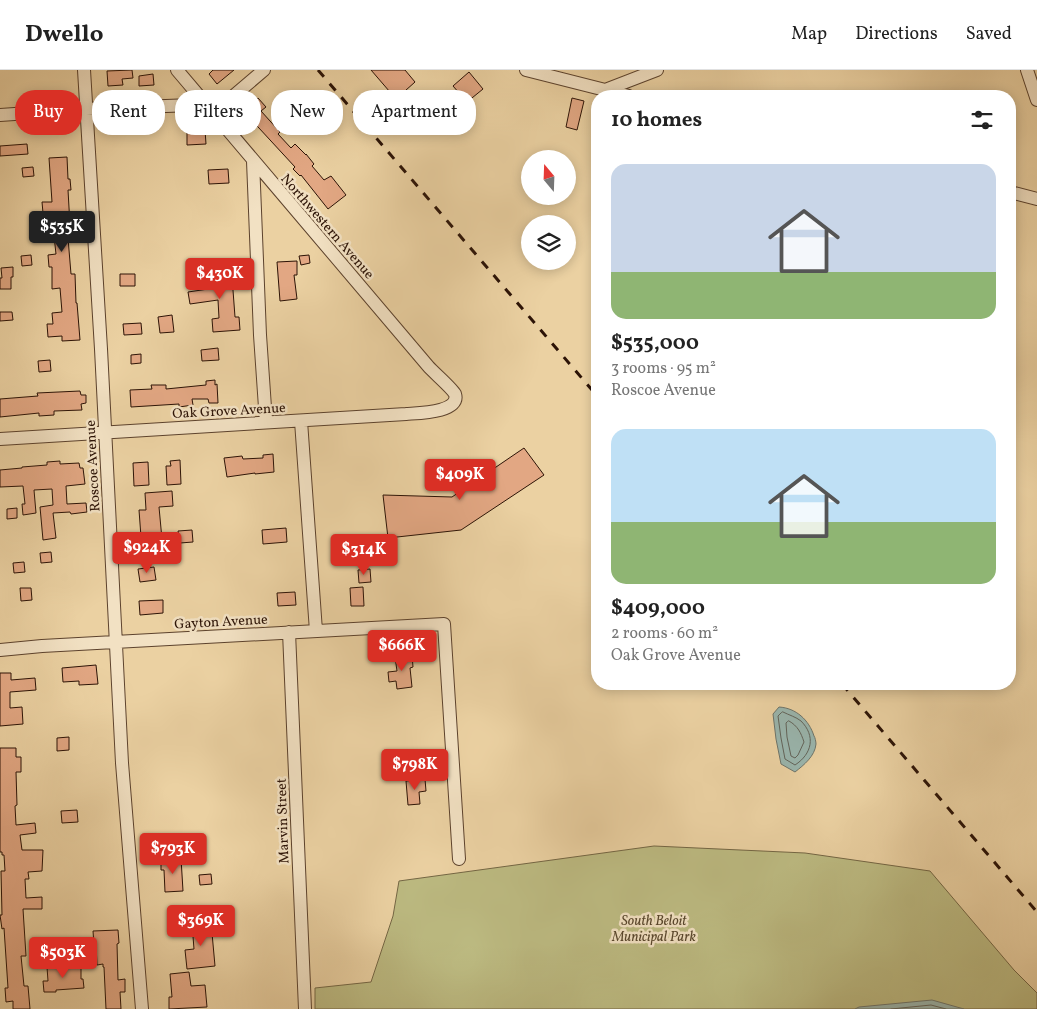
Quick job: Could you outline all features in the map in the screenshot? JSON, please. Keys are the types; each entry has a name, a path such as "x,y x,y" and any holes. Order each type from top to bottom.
{"street":[{"name":"Roscoe Avenue","path":"84,70 101,349 122,763 142,1009"},
{"name":"Northwestern Avenue","path":"177,70 194,90"},
{"path":"240,90 264,70"},
{"path":"526,70 605,90 657,70"},
{"path":"1027,70 1037,100"},
{"path":"0,115 175,105"},
{"name":"Northwestern Avenue","path":"231,135 428,366 454,393 455,400"},
{"path":"253,162 260,335 266,422"},
{"path":"1016,194 1037,199"},
{"name":"Oak Grove Avenue","path":"0,439 406,414 443,410 452,405 455,400"},
{"path":"301,421 316,631"},
{"name":"Gayton Avenue","path":"0,650 42,646 444,624 459,859"},
{"name":"Marvin Street","path":"289,632 305,1009"}],"green space":[{"name":"South Beloit Municipal Park","path":"654,846 805,853 930,871 1014,970 1037,993 1037,1009 315,1009 315,988 371,982 393,916 399,881"}],"water":[{"path":"779,707 796,712 805,720 812,730 816,744 811,756 795,772 781,764 773,714"},
{"path":"932,1000 964,1009 855,1009 859,1007"}],"building":[{"path":"132,70 133,78 122,79 123,85 108,86 107,71"},
{"path":"213,70 234,70 217,84 209,74"},
{"path":"371,70 405,70 415,82 406,90 388,90"},
{"path":"469,72 483,89 476,95 476,90 456,90 453,86"},
{"path":"153,74 154,85 139,86 139,76"},
{"path":"572,98 584,101 577,130 566,127"},
{"path":"261,101 266,107 261,111"},
{"path":"261,111 271,122 271,135 279,135 291,148 295,144 306,154 314,164 312,166 324,180 331,176 346,195 328,209 301,175 293,169 295,167 261,130"},
{"path":"187,135 205,135 206,144 187,145"},
{"path":"27,144 28,154 0,156 0,146"},
{"path":"67,157 68,179 70,179 71,190 68,190 70,225 74,225 76,237 68,238 71,274 75,274 80,340 62,341 62,336 48,337 47,324 53,324 52,313 62,312 60,288 52,289 52,267 49,267 48,255 56,254 52,218 47,218 47,213 43,213 42,202 52,202 49,158"},
{"path":"33,167 34,176 23,177 22,168"},
{"path":"228,169 229,183 209,184 208,170"},
{"path":"31,255 32,265 22,266 21,256"},
{"path":"309,255 310,263 301,265 299,256"},
{"path":"297,261 297,275 294,275 297,299 280,301 277,262"},
{"path":"13,267 11,289 0,289 1,268"},
{"path":"232,267 235,317 239,317 240,330 213,332 212,319 219,318 218,300 190,304 188,292 215,288 213,269"},
{"path":"120,274 135,274 135,286 120,286"},
{"path":"0,312 12,312 13,320 0,321"},
{"path":"172,315 174,332 160,333 158,317"},
{"path":"141,323 142,334 124,335 123,324"},
{"path":"218,348 219,360 202,361 201,350"},
{"path":"141,354 141,363 131,364 131,355"},
{"path":"50,360 51,371 39,372 38,361"},
{"path":"215,380 218,403 209,403 208,399 192,399 193,405 179,407 179,404 131,407 130,390 152,389 151,385 166,385 166,389 206,385 206,381"},
{"path":"80,391 81,395 86,395 86,403 81,404 82,410 54,411 54,415 39,416 39,413 0,417 0,399 38,396 37,393"},
{"path":"524,448 544,475 461,530 388,538 383,495 452,497"},
{"path":"273,454 274,472 227,477 224,458 242,456 243,459 263,458 263,455"},
{"path":"180,460 181,484 167,485 166,466 171,466 170,461"},
{"path":"60,461 60,464 79,463 80,468 83,468 85,484 66,486 67,504 86,503 87,512 71,514 70,512 53,513 56,538 43,540 40,507 53,505 52,489 34,490 36,513 23,515 22,504 25,504 23,486 0,487 0,470 47,465 47,462"},
{"path":"148,462 149,485 134,486 133,463"},
{"path":"172,491 173,506 159,507 163,550 136,552 135,538 141,537 139,510 146,510 145,493"},
{"path":"17,508 17,518 7,519 7,509"},
{"path":"286,528 287,542 263,544 262,530"},
{"path":"192,530 193,542 180,543 178,531"},
{"path":"51,552 52,562 41,563 40,553"},
{"path":"24,562 25,572 14,573 13,563"},
{"path":"154,567 156,580 140,582 138,569"},
{"path":"370,569 371,582 359,583 358,570"},
{"path":"363,587 364,606 351,606 350,588"},
{"path":"20,588 31,588 32,600 21,601"},
{"path":"295,592 296,605 278,606 277,593"},
{"path":"163,600 163,613 140,615 139,601"},
{"path":"412,655 413,667 410,668 412,687 397,689 396,681 389,682 388,672 397,671 395,657"},
{"path":"96,665 98,684 79,685 79,681 63,682 62,668"},
{"path":"0,673 11,673 11,680 35,678 36,690 10,692 10,708 22,707 23,724 0,726"},
{"path":"69,737 69,750 57,751 57,738"},
{"path":"0,748 16,748 16,757 21,757 21,772 16,772 16,825 35,823 36,833 20,835 22,850 43,850 42,871 28,872 29,879 25,879 26,898 42,897 42,909 23,909 26,956 21,956 24,986 28,986 30,1009 13,1009 13,1001 6,1002 5,988 8,988 4,928 2,929 0,915 2,915 1,871 5,871 4,855 0,852"},
{"path":"425,779 426,791 419,792 420,804 408,805 406,781"},
{"path":"77,810 78,822 62,823 61,811"},
{"path":"186,849 199,849 199,857 186,858"},
{"path":"181,858 183,891 165,892 164,870 161,870 161,859"},
{"path":"211,874 212,884 200,885 199,875"},
{"path":"211,922 215,966 187,969 185,950 194,949 192,924"},
{"path":"118,930 118,980 125,979 125,992 120,992 121,1009 106,1009 104,967 103,964 97,965 93,931"},
{"path":"81,966 81,979 83,979 84,988 44,992 43,981 48,981 47,967"},
{"path":"189,972 191,986 205,985 207,1007 169,1009 169,997 172,997 170,974"}],"railway":[{"path":"318,70 591,389"},
{"path":"847,690 1037,912"}]}
